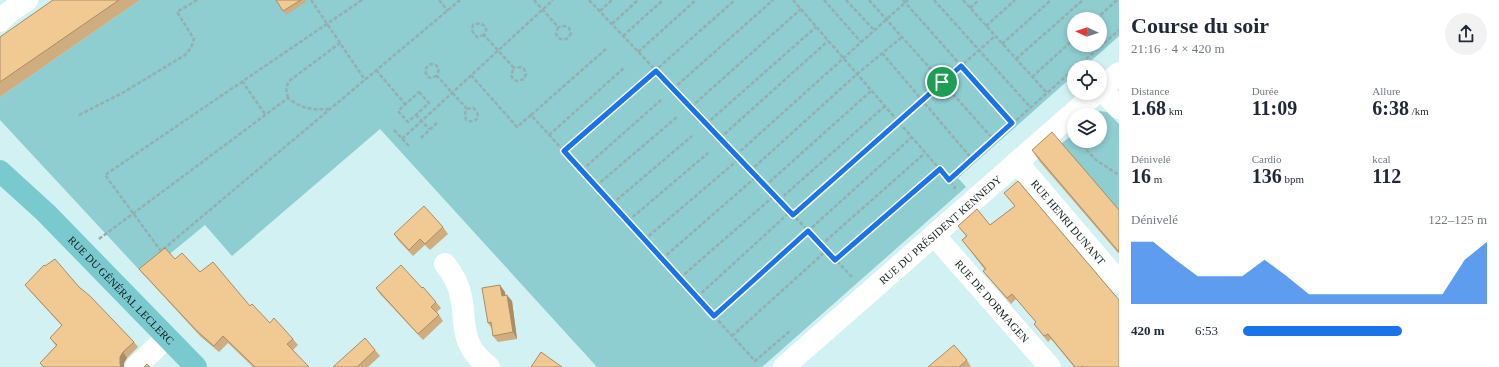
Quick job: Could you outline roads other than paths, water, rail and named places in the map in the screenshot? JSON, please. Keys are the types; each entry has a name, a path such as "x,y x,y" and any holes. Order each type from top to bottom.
{"main road":[{"name":"RUE DU GÉNÉRAL LECLERC","path":"0,158 46,213 196,367"},
{"name":"RUE DU GÉNÉRAL LECLERC","path":"0,171 46,213"}],"street":[{"path":"3,12 27,0"},
{"name":"RUE DU PRÉSIDENT KENNEDY","path":"1107,83 1119,73"},
{"path":"1107,97 1119,108"},
{"name":"RUE DU PRÉSIDENT KENNEDY","path":"784,367 1088,100"},
{"name":"RUE HENRI DUNANT","path":"1017,162 1119,282"},
{"name":"RUE DE DORMAGEN","path":"934,235 1050,367"},
{"path":"445,264 452,274 462,298 466,333 471,348 478,358 488,367"},
{"path":"136,367 167,338"}]}
